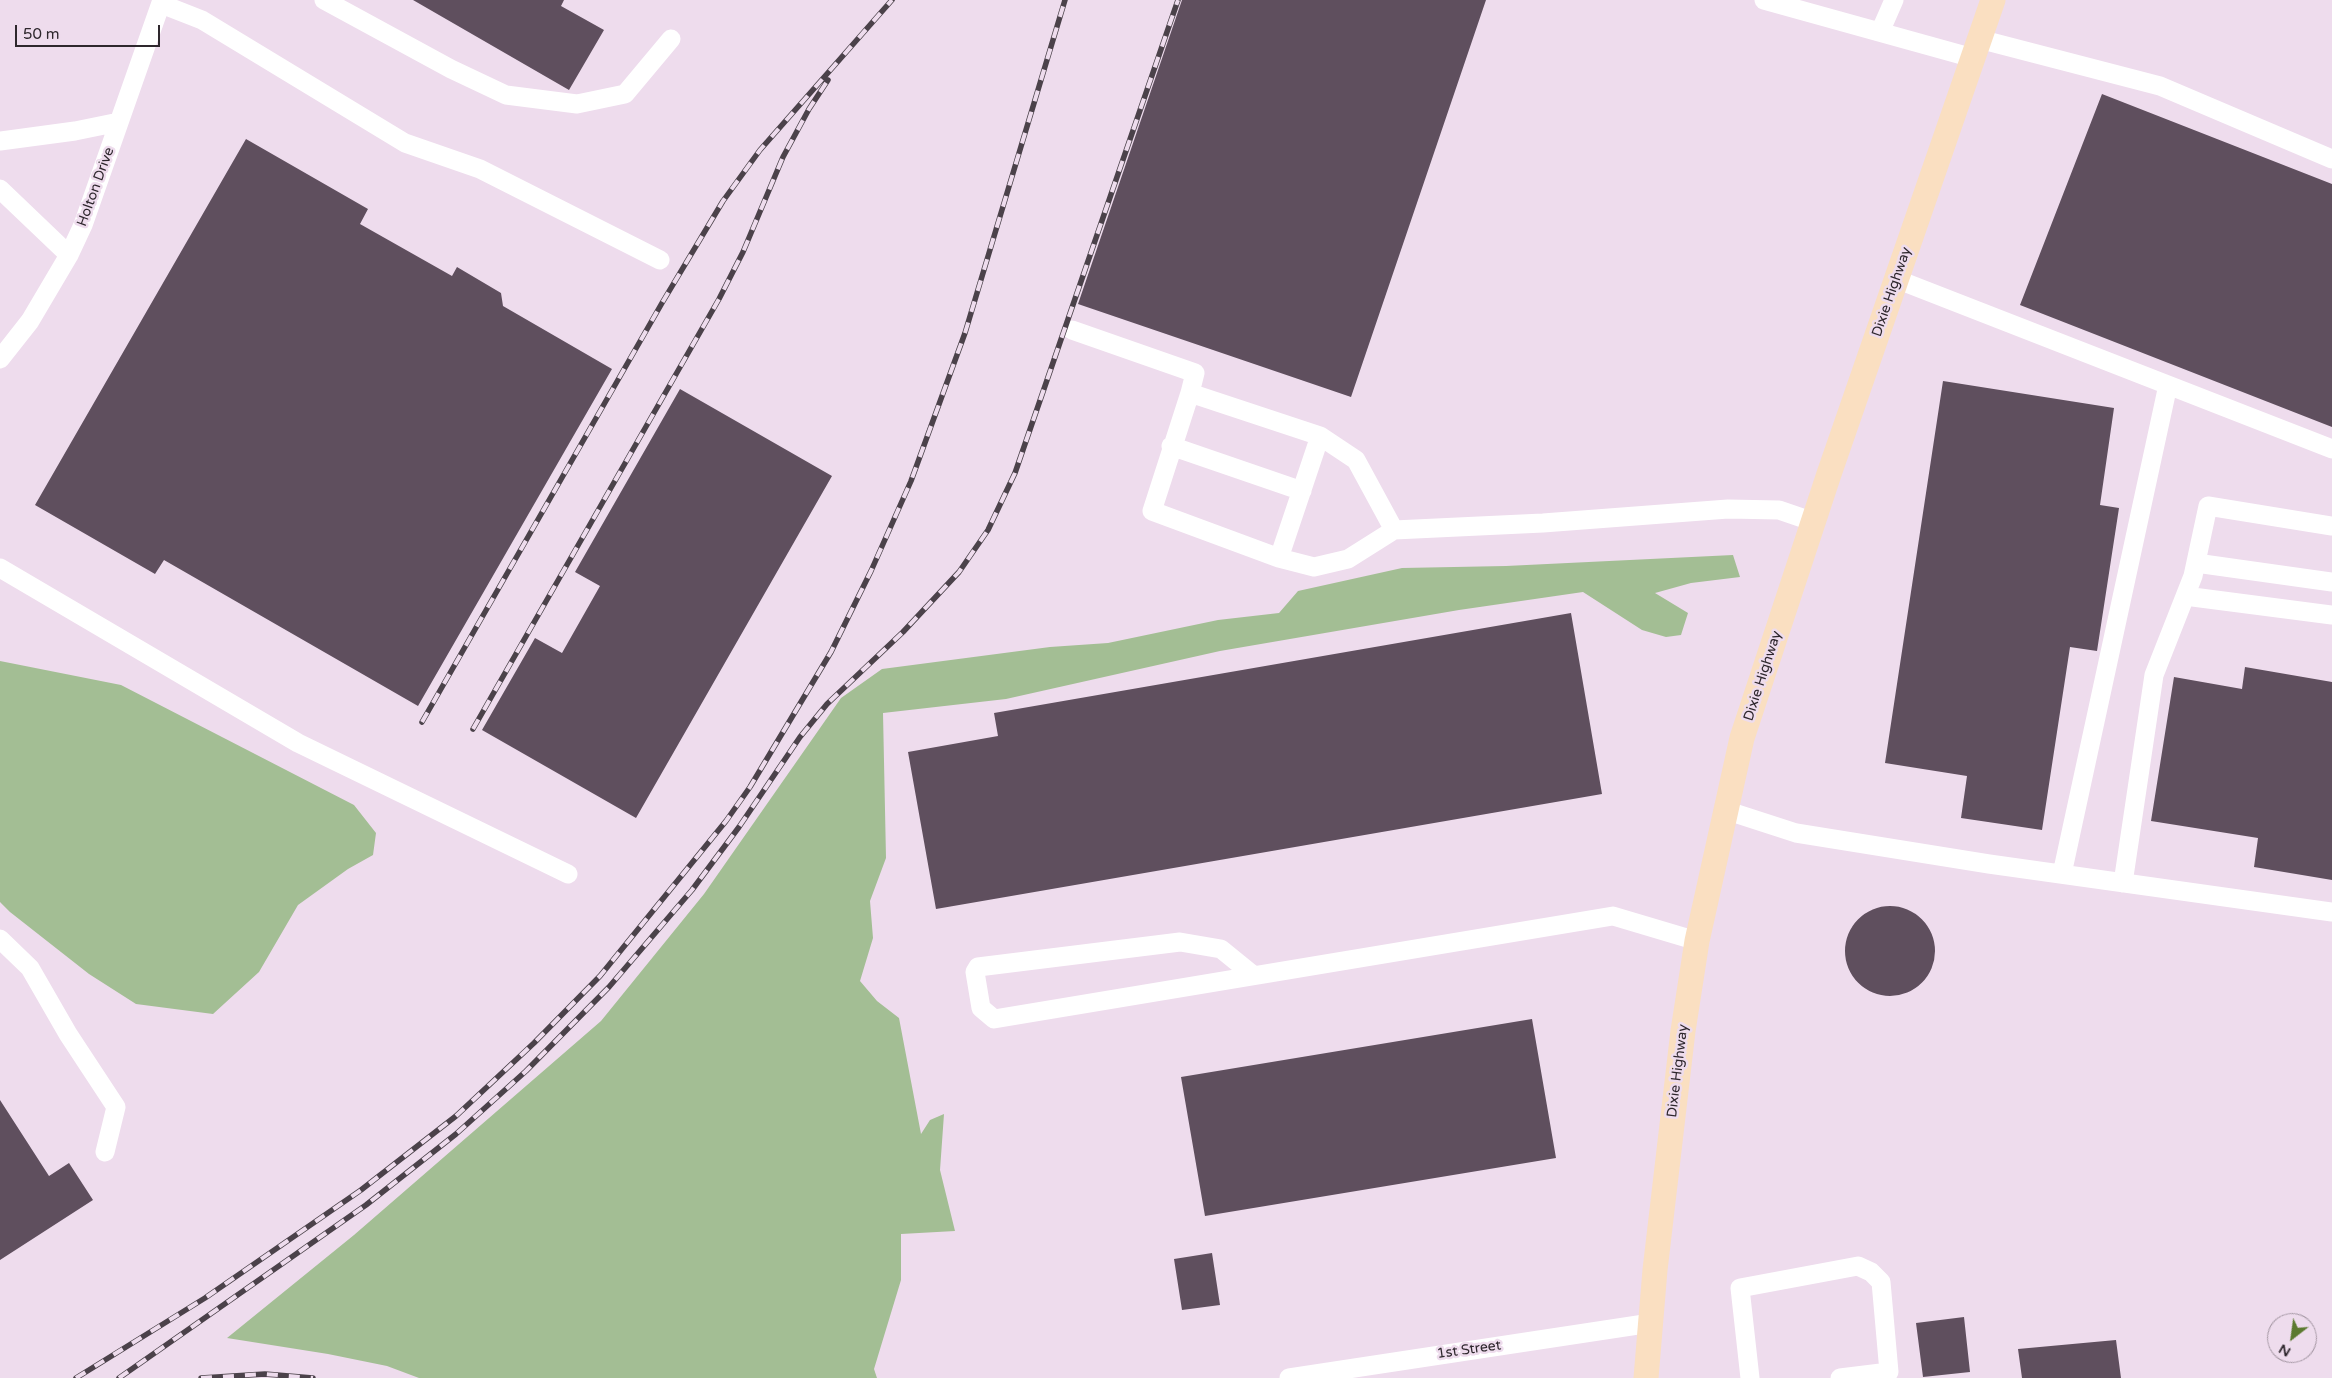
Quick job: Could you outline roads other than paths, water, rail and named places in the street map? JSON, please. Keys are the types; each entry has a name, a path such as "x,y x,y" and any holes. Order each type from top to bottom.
{"main road":[{"name":"Dixie Highway","path":"1646,1378 1650,1323 1672,1124 1697,941 1742,738 1896,279 1993,0"}],"street":[{"path":"324,0 451,69 506,95 577,104 625,94 671,38"},
{"path":"1764,0 1880,32 2160,86 2332,159"},
{"path":"1880,32 1894,0"},
{"path":"161,2 202,20 405,143 480,169 660,260"},
{"name":"Holton Drive","path":"0,359 30,320 69,254 83,224 161,2"},
{"path":"0,141 75,131 119,122"},
{"path":"0,189 69,254"},
{"path":"1896,279 2332,449"},
{"path":"1072,330 1195,373 1152,511 1279,558 1314,567 1348,559 1394,530 1543,523 1728,509 1779,510 1814,522"},
{"path":"2062,874 2168,385"},
{"path":"1190,393 1320,436 1356,460 1394,530"},
{"path":"1279,558 1320,436"},
{"path":"1171,446 1302,491"},
{"path":"2123,882 2154,676 2196,563 2208,506 2332,526"},
{"path":"2196,563 2332,582"},
{"path":"0,568 298,743 568,874"},
{"path":"2185,596 2332,615"},
{"path":"1725,810 1796,833 2062,874 2332,912"},
{"path":"1253,975 1221,949 1180,942 978,967 976,972 981,1008 994,1019 1613,916 1697,941"},
{"path":"0,939 30,968 68,1034 116,1108 105,1152"},
{"path":"1750,1378 1740,1288 1858,1266 1871,1272 1881,1282 1888,1372 1840,1378"},
{"name":"1st Street","path":"1288,1378 1650,1323"}],"railway":[{"path":"422,722 662,303 723,201 760,150 892,0"},
{"path":"76,1378 205,1298 361,1190 456,1116 534,1043 600,976 726,821 750,787 831,652 871,571 911,481 965,333 1065,0"},
{"path":"119,1378 366,1205 456,1134 526,1071 609,987 692,890 739,827 800,737 827,704 903,632 959,572 988,530 1015,473 1178,0"},
{"path":"473,729 719,299 743,252 783,157 809,109 828,80"},
{"path":"201,1378 265,1374 313,1378"}]}
